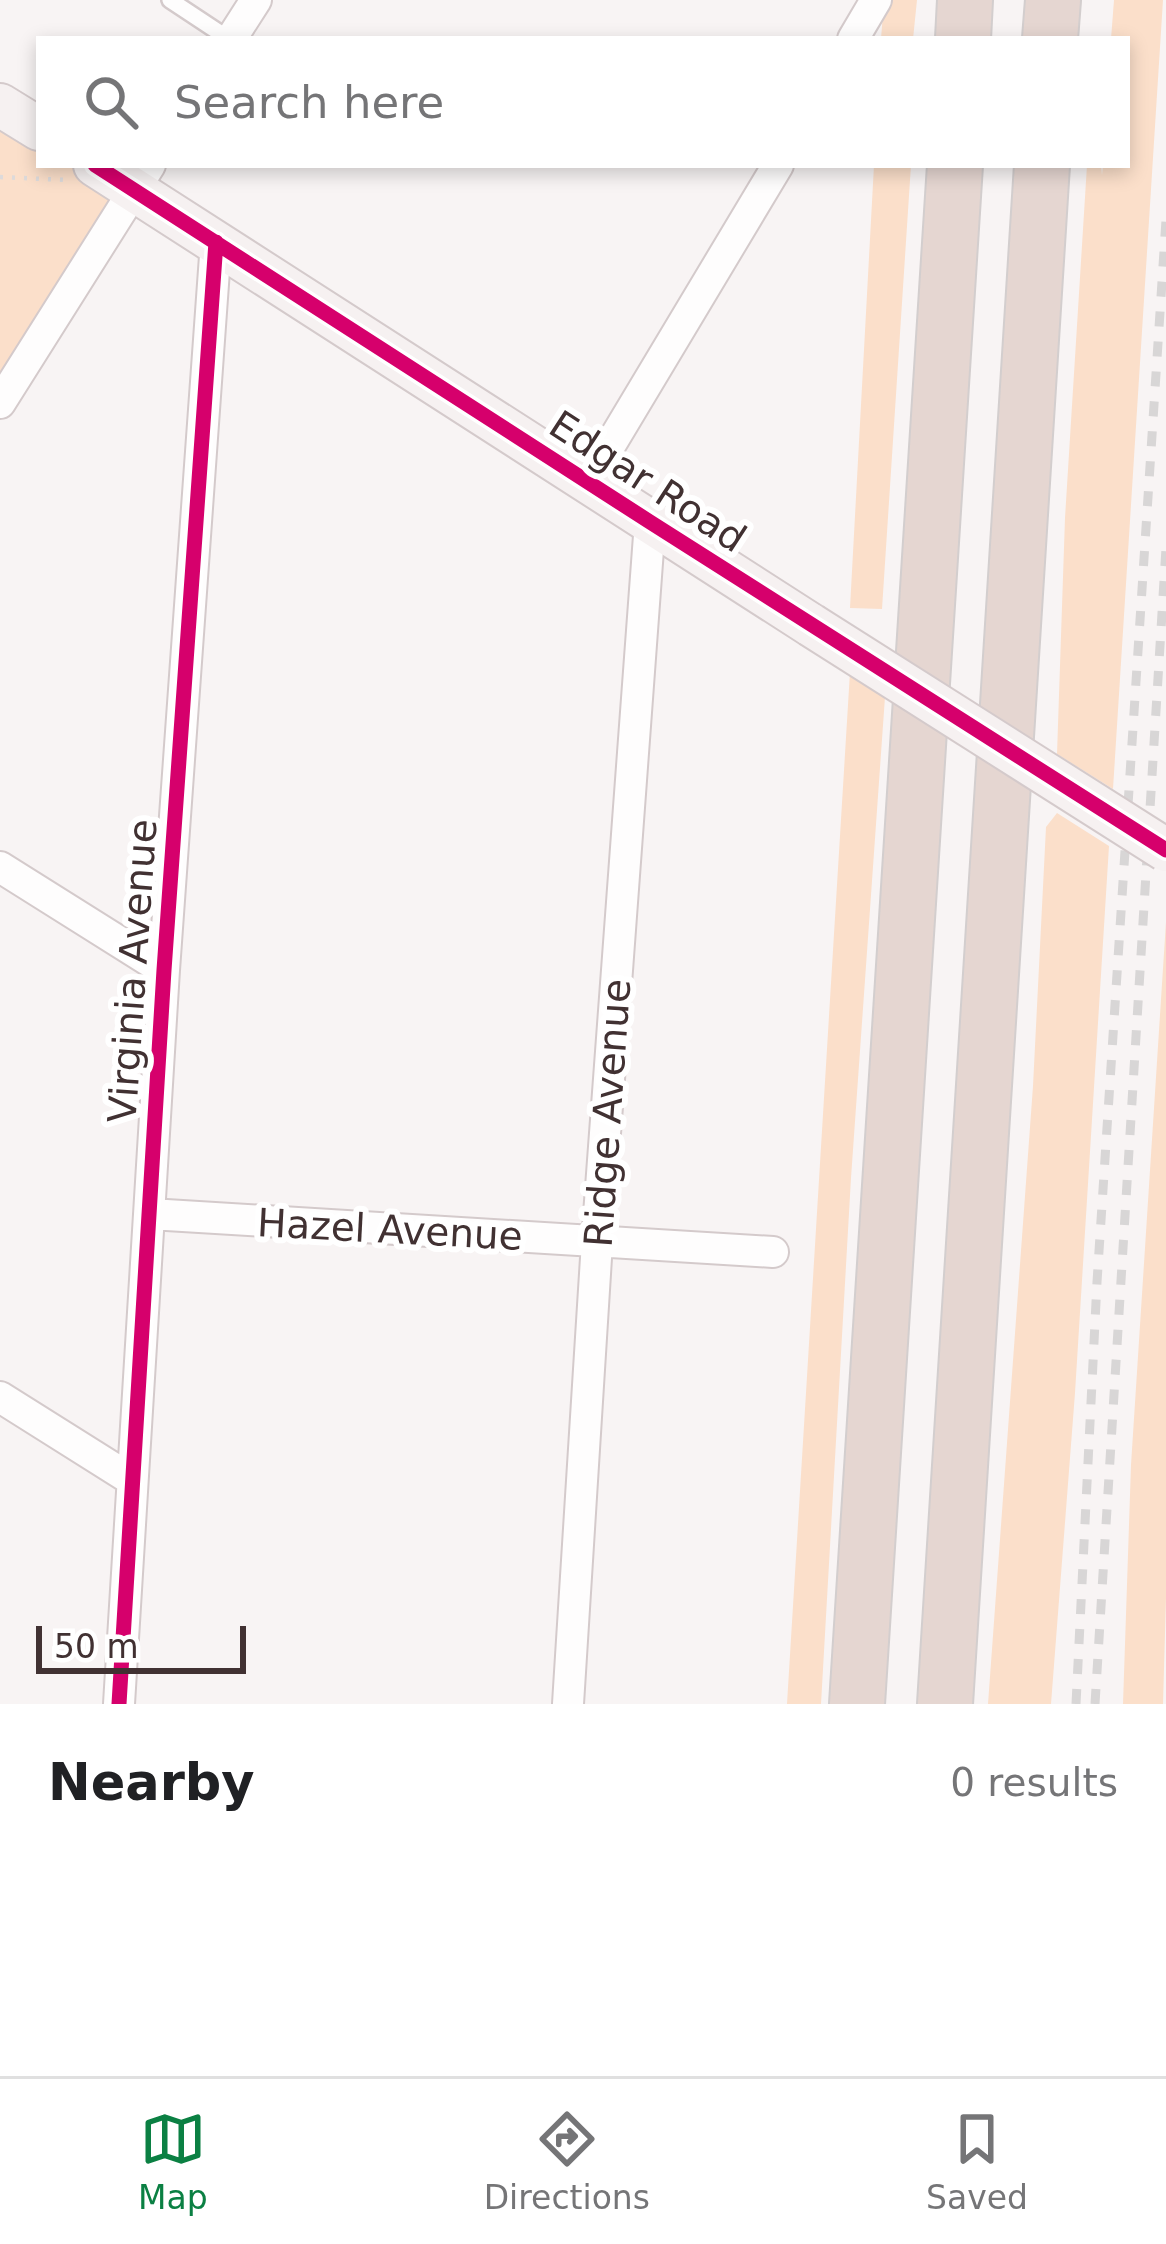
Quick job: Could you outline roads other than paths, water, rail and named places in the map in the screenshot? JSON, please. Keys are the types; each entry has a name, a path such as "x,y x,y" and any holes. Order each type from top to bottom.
{"highway":[{"path":"963,36 965,0"},
{"path":"1051,36 1053,0"},
{"path":"857,1704 955,168"},
{"path":"945,1704 1042,168"}],"street":[{"path":"232,36 256,0"},
{"path":"855,36 876,0"},
{"path":"0,104 36,127"},
{"path":"588,482 776,168"},
{"name":"Edgar Road","path":"80,172 142,177 216,242 1166,850"},
{"path":"0,403 142,177"},
{"name":"Virginia Avenue","path":"119,1704 164,970 216,242"},
{"name":"Ridge Avenue","path":"568,1704 650,522"},
{"path":"0,867 164,970"},
{"name":"Hazel Avenue","path":"150,1214 772,1252"},
{"path":"0,1397 132,1480"}],"lane":[{"path":"170,0 225,36"}],"railway":[{"path":"1076,1704 1097,1282 1166,220"},
{"path":"1095,1704 1166,548"}]}
